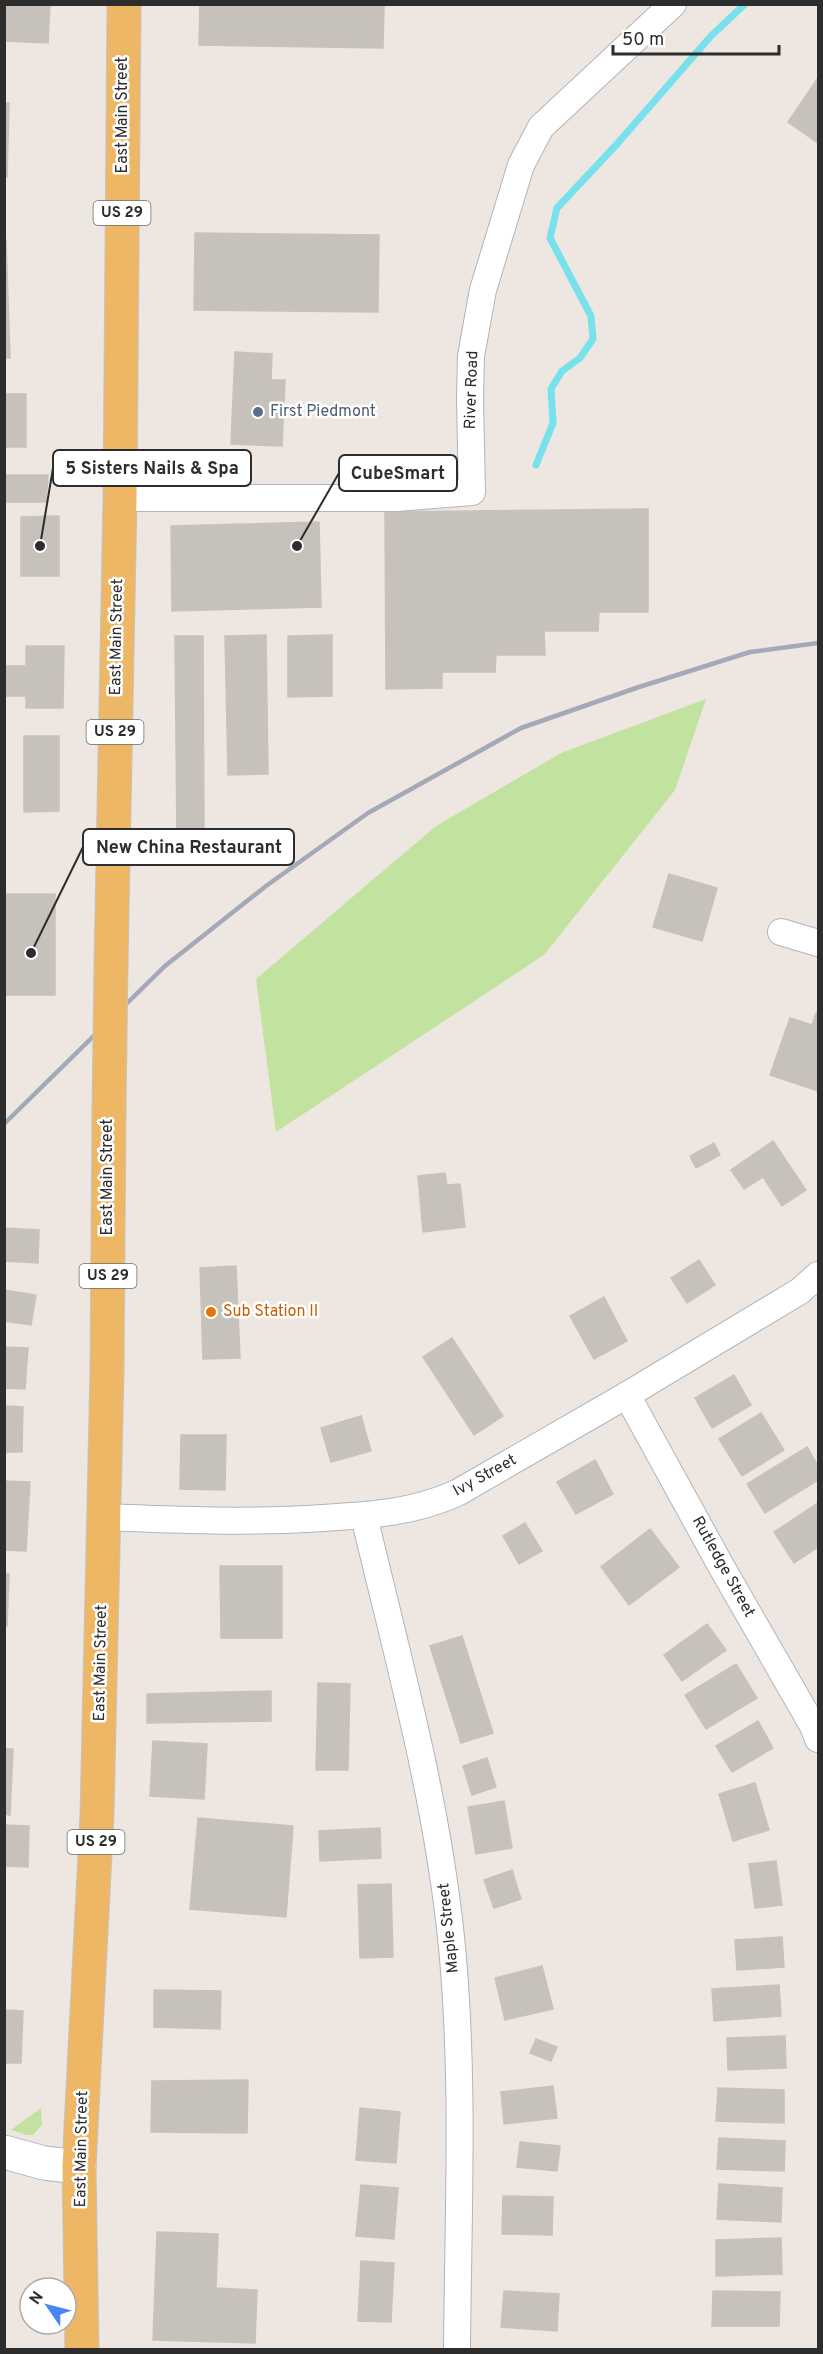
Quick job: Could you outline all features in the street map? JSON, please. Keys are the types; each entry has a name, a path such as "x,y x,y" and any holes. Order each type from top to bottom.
{"main road":[{"name":"East Main Street","path":"82,2349 79,2167 97,1831 104,1517 120,498 124,4"}],"street":[{"name":"River Road","path":"120,498 396,498 472,492 471,356 483,290 521,165 541,127 673,4"},
{"path":"781,932 819,943"},
{"name":"Ivy Street","path":"104,1517 254,1522 364,1516 412,1510 457,1493 627,1395 800,1290 819,1275"},
{"name":"Rutledge Street","path":"627,1395 819,1739"},
{"name":"Maple Street","path":"364,1516 429,1791 451,1937 457,2010 459,2084 457,2349"},
{"path":"4,2152 44,2163 79,2167"}],"green space":[{"path":"706,699 675,790 544,955 276,1132 256,979 436,826 561,753"},
{"path":"41,2108 42,2125 33,2135 11,2130"}],"building":[{"path":"4,4 50,4 48,43 4,41"},
{"path":"200,4 384,4 383,48 199,45"},
{"path":"818,78 818,143 788,122"},
{"path":"4,103 9,103 7,177 4,177"},
{"path":"195,233 379,235 378,312 194,310"},
{"path":"4,240 6,240 10,358 4,358"},
{"name":"First Piedmont","path":"235,352 272,354 271,380 285,380 282,446 231,444"},
{"path":"4,394 26,394 26,447 4,447"},
{"path":"4,475 48,475 46,502 4,502"},
{"path":"648,509 648,612 599,612 598,631 544,631 545,655 496,655 495,672 442,672 442,688 386,689 385,512"},
{"path":"59,516 59,576 21,576 21,517"},
{"path":"319,522 321,607 172,611 171,526"},
{"path":"266,635 268,774 228,775 225,636"},
{"path":"332,635 332,696 288,697 288,636"},
{"path":"175,636 203,636 204,842 177,842"},
{"path":"26,646 64,646 63,708 26,708 26,696 4,696 4,666 26,666"},
{"path":"24,736 59,736 59,811 24,812"},
{"path":"669,874 717,888 702,941 653,927"},
{"path":"4,894 55,894 55,995 4,995"},
{"path":"818,1013 818,1091 770,1075 790,1018 812,1025"},
{"path":"773,1141 806,1190 782,1206 763,1177 744,1189 731,1170"},
{"path":"714,1143 720,1155 696,1168 690,1156"},
{"path":"445,1173 447,1185 460,1184 465,1227 423,1232 418,1176"},
{"path":"4,1228 39,1230 38,1263 4,1261"},
{"path":"699,1260 715,1285 687,1303 671,1278"},
{"path":"236,1266 240,1358 203,1359 200,1268"},
{"path":"4,1290 36,1295 31,1325 4,1321"},
{"path":"604,1297 627,1341 594,1359 570,1316"},
{"path":"452,1338 503,1416 474,1435 423,1357"},
{"path":"4,1347 28,1348 25,1389 4,1388"},
{"path":"734,1375 751,1405 712,1428 695,1398"},
{"path":"4,1406 23,1407 22,1452 4,1452"},
{"path":"761,1413 784,1450 742,1476 719,1439"},
{"path":"361,1416 371,1451 331,1462 321,1428"},
{"path":"181,1435 226,1435 225,1490 180,1489"},
{"path":"807,1447 818,1466 818,1480 765,1513 747,1484"},
{"path":"595,1460 613,1494 576,1514 557,1482"},
{"path":"4,1481 30,1482 26,1551 4,1550"},
{"path":"818,1503 818,1547 794,1563 774,1532"},
{"path":"525,1523 542,1551 519,1564 503,1536"},
{"path":"650,1529 679,1567 629,1605 601,1567"},
{"path":"220,1566 282,1566 282,1638 221,1638"},
{"path":"4,1573 9,1574 7,1626 4,1626"},
{"path":"707,1624 726,1650 682,1681 664,1655"},
{"path":"462,1636 493,1733 461,1743 430,1646"},
{"path":"736,1664 757,1698 706,1729 685,1695"},
{"path":"318,1683 350,1684 348,1770 316,1770"},
{"path":"271,1691 271,1721 147,1723 147,1694"},
{"path":"758,1721 773,1748 732,1772 716,1746"},
{"path":"153,1741 207,1744 204,1799 150,1796"},
{"path":"4,1749 13,1749 10,1815 4,1814"},
{"path":"487,1758 496,1787 472,1795 463,1766"},
{"path":"755,1783 769,1830 733,1841 719,1794"},
{"path":"504,1801 512,1848 476,1854 468,1807"},
{"path":"198,1818 293,1826 286,1917 190,1909"},
{"path":"4,1825 29,1826 28,1867 4,1866"},
{"path":"380,1828 381,1858 320,1861 319,1831"},
{"path":"776,1861 782,1905 755,1908 749,1864"},
{"path":"512,1870 521,1899 494,1908 484,1880"},
{"path":"391,1884 393,1957 360,1958 358,1885"},
{"path":"782,1937 784,1967 737,1970 735,1940"},
{"path":"542,1966 553,2009 505,2020 495,1978"},
{"path":"779,1985 781,2016 714,2021 712,1989"},
{"path":"154,1990 221,1991 220,2029 154,2027"},
{"path":"4,2010 23,2011 21,2063 4,2063"},
{"path":"785,2036 786,2068 728,2070 727,2038"},
{"path":"536,2039 557,2047 551,2061 530,2053"},
{"path":"248,2080 247,2133 151,2132 152,2081"},
{"path":"553,2086 557,2118 504,2124 501,2092"},
{"path":"718,2088 784,2090 784,2123 716,2121"},
{"path":"360,2108 400,2112 396,2163 356,2160"},
{"path":"719,2138 785,2141 784,2171 717,2169"},
{"path":"520,2142 560,2146 557,2171 517,2167"},
{"path":"719,2184 782,2188 781,2222 717,2219"},
{"path":"361,2185 398,2188 394,2239 356,2236"},
{"path":"503,2196 553,2197 552,2235 502,2234"},
{"path":"157,2232 218,2234 216,2288 257,2290 255,2343 153,2340"},
{"path":"781,2238 782,2274 716,2276 716,2240"},
{"path":"361,2261 394,2263 391,2322 358,2321"},
{"path":"504,2291 559,2294 557,2331 501,2327"},
{"path":"713,2291 780,2292 779,2326 712,2326"}],"waterway":[{"path":"536,465 553,423 551,389 562,371 580,358 593,339 591,316 550,238 557,208 617,144 711,36 745,4"}],"railway":[{"path":"4,1124 165,966 266,886 368,813 521,728 750,652 818,643"}],"place":[{"name":"First Piedmont","path":"258,412"},
{"name":"5 Sisters Nails & Spa","path":"40,546"},
{"name":"CubeSmart","path":"297,546"},
{"name":"New China Restaurant","path":"31,953"},
{"name":"Sub Station II","path":"211,1312"}]}
